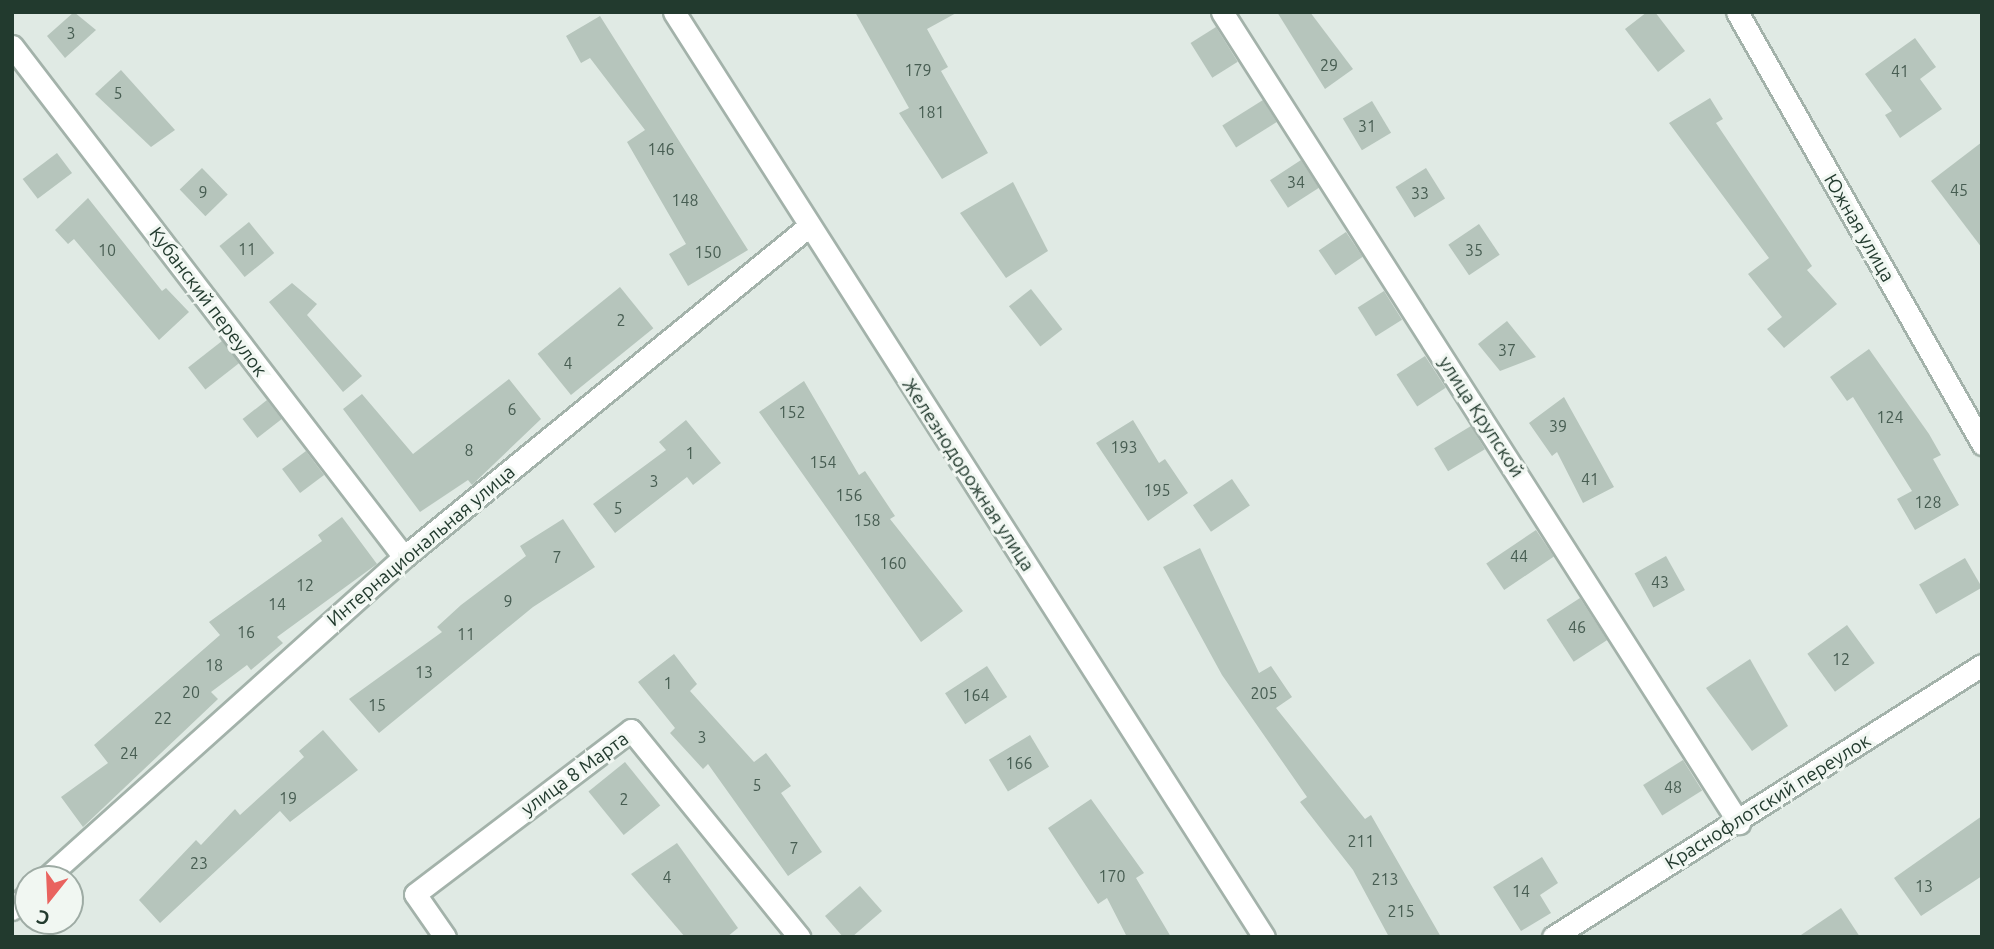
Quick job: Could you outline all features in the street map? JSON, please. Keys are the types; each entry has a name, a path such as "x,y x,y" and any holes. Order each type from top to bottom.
{"street":[{"name":"Железнодорожная улица","path":"674,12 1264,937"},
{"name":"улица Крупской","path":"1223,12 1739,823"},
{"name":"Южная улица","path":"1737,12 1982,444"},
{"name":"Кубанский переулок","path":"12,46 404,557"},
{"name":"Интернациональная улица","path":"61,865 404,557 809,226"},
{"name":"Краснофлотский переулок","path":"1553,937 1739,823 1982,665"},
{"name":"улица 8 Марта","path":"445,937 415,894 631,730 799,937"}],"building":[{"path":"74,12 96,30 65,58 47,36"},
{"path":"855,12 958,12 927,29 948,67 941,71 988,153 942,179 899,113 909,108"},
{"path":"1277,12 1310,12 1353,69 1325,89"},
{"path":"1647,12 1655,12 1685,51 1658,72 1625,29"},
{"path":"600,16 748,250 688,286 669,254 686,244 627,142 645,130 590,58 581,63 566,36"},
{"path":"1216,27 1238,62 1212,78 1191,43"},
{"path":"1915,38 1936,67 1920,79 1942,109 1900,138 1885,115 1892,111 1865,74"},
{"path":"121,70 175,130 151,147 95,94"},
{"path":"1710,98 1723,119 1716,123 1812,266 1807,270 1837,304 1784,348 1767,329 1782,317 1748,274 1769,258 1669,123"},
{"path":"1263,100 1277,122 1236,147 1222,125"},
{"path":"1372,101 1391,133 1362,150 1343,119"},
{"path":"1982,142 1982,248 1931,181"},
{"path":"57,153 72,173 38,199 23,179"},
{"path":"1301,160 1319,188 1288,208 1270,180"},
{"path":"202,168 228,195 205,216 180,190"},
{"path":"1426,168 1445,199 1415,218 1395,187"},
{"path":"1013,182 1048,251 1006,278 960,213"},
{"path":"88,198 162,291 166,288 189,312 159,340 74,239 68,244 55,230"},
{"path":"249,222 274,253 245,277 219,246"},
{"path":"1479,224 1500,255 1469,275 1448,245"},
{"path":"1346,232 1363,257 1335,275 1319,250"},
{"path":"292,283 317,304 307,315 362,376 343,392 269,302"},
{"path":"620,287 653,328 571,395 538,354"},
{"path":"1031,289 1062,329 1040,346 1009,306"},
{"path":"1384,291 1402,320 1376,336 1358,307"},
{"path":"1507,321 1536,357 1500,371 1478,344"},
{"path":"222,341 239,363 205,390 188,367"},
{"path":"1869,349 1929,434 1941,455 1933,459 1959,505 1915,530 1897,499 1912,491 1853,397 1847,401 1830,377"},
{"path":"1425,356 1446,388 1417,406 1396,375"},
{"path":"509,379 541,419 472,485 468,480 420,512 343,409 362,394 413,454"},
{"path":"804,381 859,475 865,471 895,516 890,519 963,611 921,642 759,412"},
{"path":"1564,397 1614,487 1583,503 1557,452 1552,456 1529,423"},
{"path":"267,400 282,419 257,438 243,419"},
{"path":"686,420 721,463 693,485 687,477 615,533 593,504 666,450 659,442"},
{"path":"1133,420 1159,463 1165,459 1188,493 1148,521 1096,443"},
{"path":"1471,426 1485,449 1448,471 1434,448"},
{"path":"306,451 324,475 300,493 282,469"},
{"path":"1232,479 1250,506 1211,532 1193,505"},
{"path":"342,517 377,564 277,637 283,643 251,670 247,665 211,692 218,699 83,827 61,797 108,763 94,745 220,635 209,622 322,541 318,535"},
{"path":"563,519 595,567 533,607 379,733 349,699 442,632 437,627 461,605 526,556 520,546"},
{"path":"1536,530 1554,557 1504,590 1486,564"},
{"path":"1200,548 1259,673 1271,666 1292,697 1276,708 1365,819 1371,815 1441,937 1389,937 1353,870 1300,802 1307,797 1222,675 1163,567"},
{"path":"1666,556 1685,590 1653,608 1635,573"},
{"path":"1965,558 1982,587 1936,614 1919,584"},
{"path":"1580,598 1607,640 1574,662 1546,620"},
{"path":"1847,625 1875,663 1835,692 1807,654"},
{"path":"674,654 697,684 690,691 754,762 766,753 791,786 781,793 822,852 788,876 708,764 703,769 670,733 675,728 638,682"},
{"path":"1750,659 1788,726 1752,751 1706,688"},
{"path":"987,666 1007,697 965,724 945,693"},
{"path":"323,730 358,770 290,822 280,811 160,923 139,900 196,840 201,845 235,809 240,815 304,757 299,751"},
{"path":"1030,735 1049,767 1008,791 989,760"},
{"path":"1683,760 1702,791 1662,815 1643,785"},
{"path":"625,762 660,806 624,835 588,792"},
{"path":"1091,799 1144,873 1136,878 1171,937 1127,937 1107,898 1098,904 1048,828"},
{"path":"1982,816 1982,876 1921,916 1894,878"},
{"path":"677,843 738,928 727,937 685,937 631,874"},
{"path":"1542,857 1558,883 1540,895 1551,913 1521,931 1493,887"},
{"path":"860,886 882,911 852,937 843,937 825,916"},
{"path":"1841,908 1860,937 1798,937"}]}
